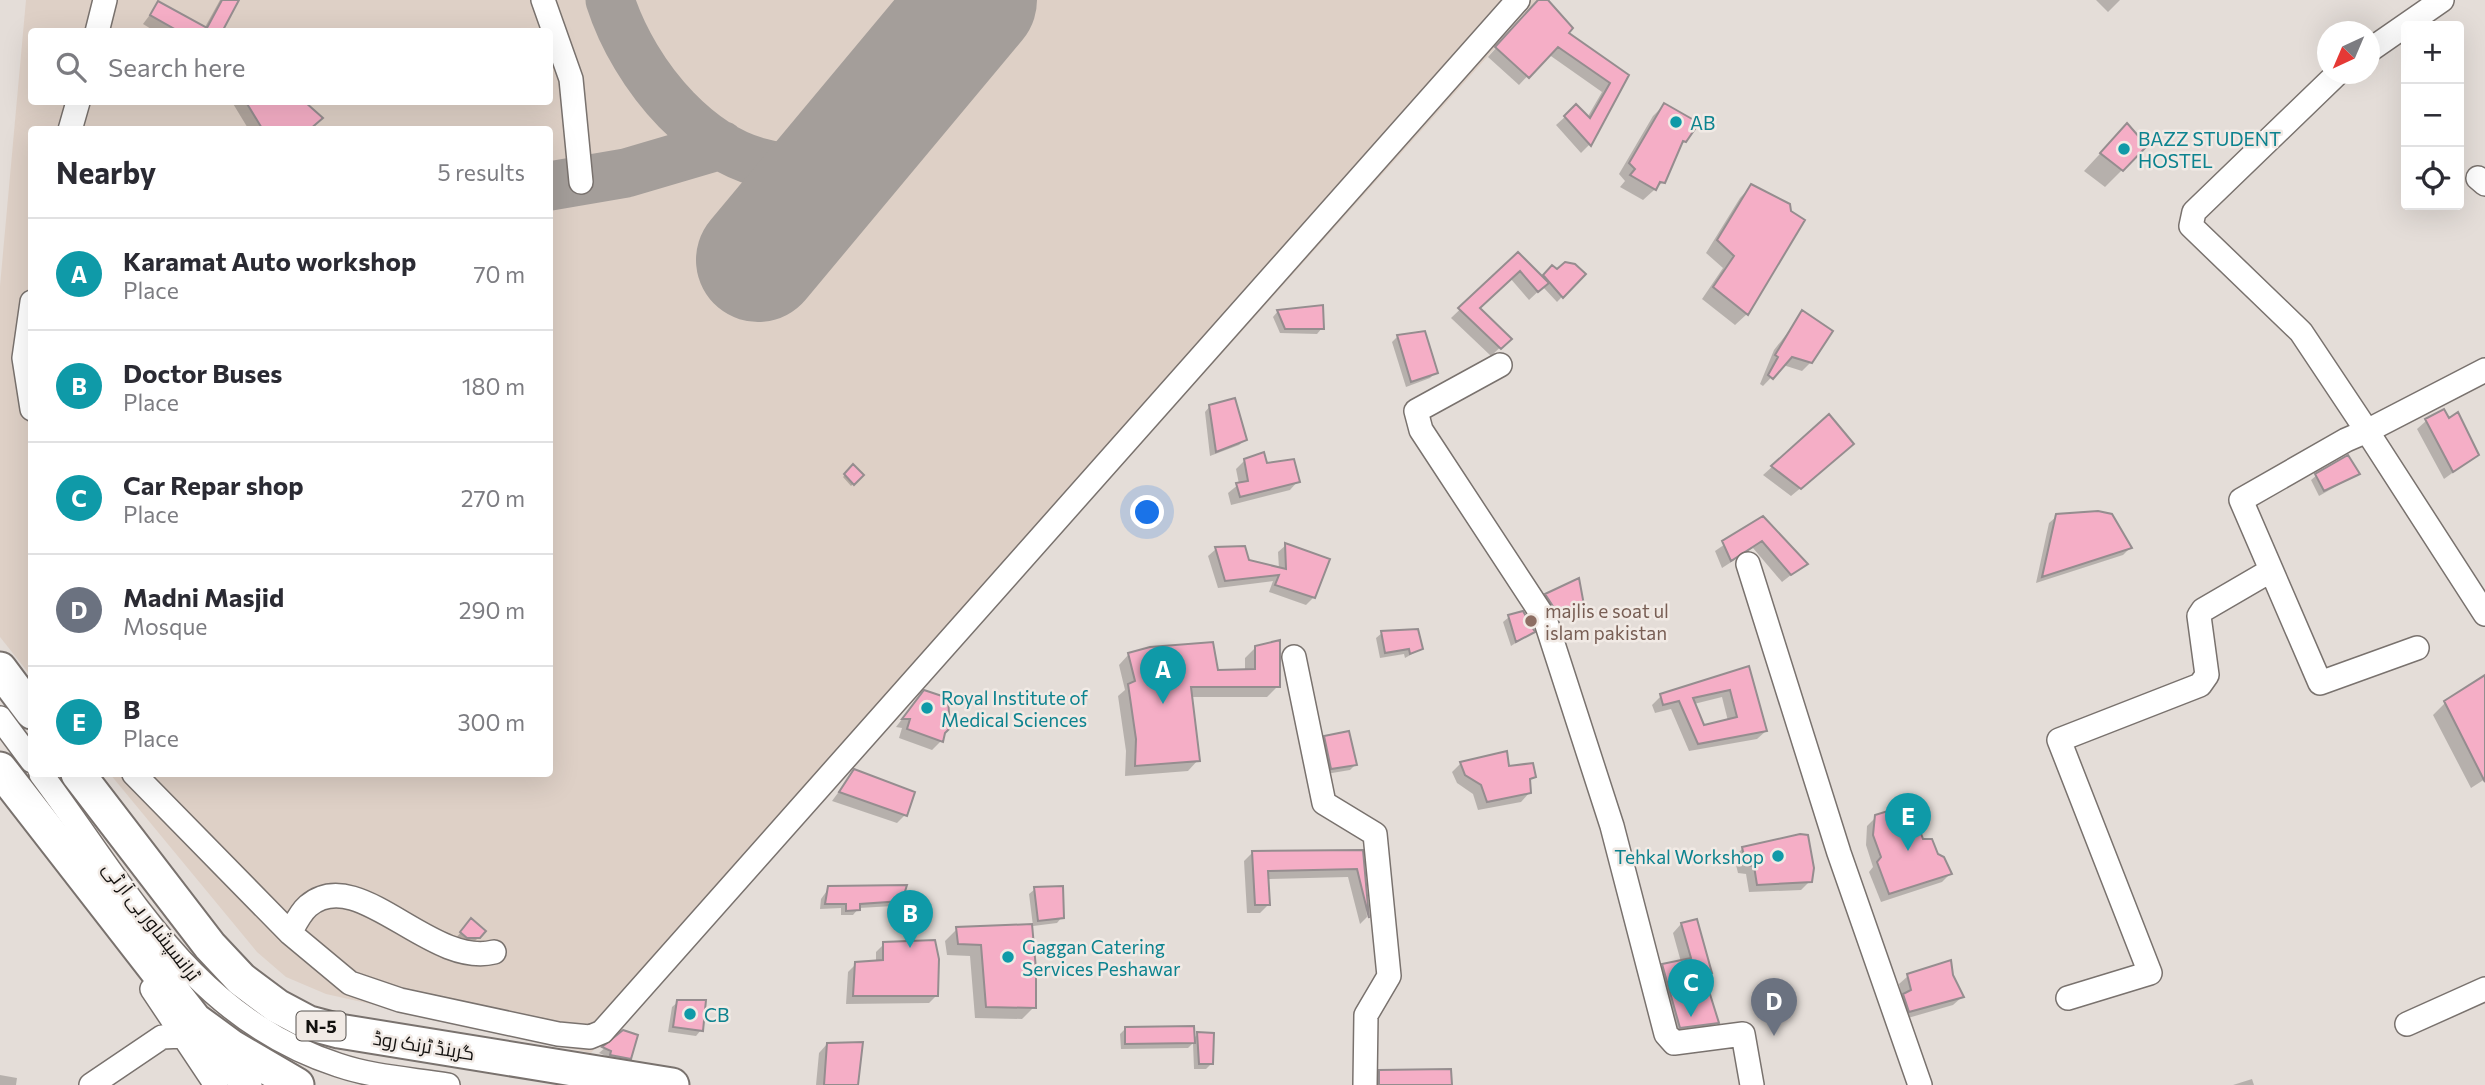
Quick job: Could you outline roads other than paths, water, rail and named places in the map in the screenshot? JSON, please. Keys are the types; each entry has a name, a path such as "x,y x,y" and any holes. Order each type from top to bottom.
{"highway":[{"path":"0,669 28,707"},
{"path":"0,769 195,1020 241,1053 298,1085"},
{"name":"گرینڈ ٹرنک روڈ","path":"80,777 210,946 241,979 277,1006 309,1023 339,1031 672,1085"}],"street":[{"path":"98,28 105,0"},
{"path":"543,0 553,28"},
{"path":"137,777 290,933 350,984 400,1000 577,1037 590,1037 602,1032 1518,0"},
{"path":"2380,43 2442,0"},
{"path":"553,28 571,79 581,182"},
{"path":"2327,84 2194,212 2190,221 2194,231 2301,332 2485,614"},
{"path":"71,126 77,105"},
{"path":"28,330 24,358 28,384"},
{"path":"1500,365 1416,411 1421,430 1545,619 1612,826 1666,1034 1674,1043 1743,1034 1752,1085"},
{"path":"2417,648 2320,683 2241,500 2346,440 2485,370"},
{"path":"1748,564 1839,853 1902,1024 1920,1085"},
{"path":"2068,998 2150,973 2059,740 2200,685 2207,675 2199,616 2203,610 2270,571"},
{"path":"1294,657 1324,803 1376,834 1389,976 1366,1015 1365,1085"},
{"path":"0,719 28,756"},
{"name":"ٹرانسپشاور بی آر ٹی","path":"43,777 172,952 227,1007 280,1042 338,1065 448,1085"},
{"path":"45,830 216,1085"},
{"path":"290,933 308,906 319,899 358,897 450,950 469,954 494,952"},
{"path":"2407,1024 2485,989"},
{"path":"91,1085 162,1037 184,1036 218,1065 250,1085"}],"place":[{"name":"AB","path":"1676,122"},
{"name":"BAZZ STUDENT HOSTEL","path":"2124,149"},
{"name":"majlis e soat ul islam pakistan","path":"1531,621"},
{"name":"Karamat Auto workshop","path":"1163,704"},
{"name":"Royal Institute of Medical Sciences","path":"927,708"},
{"name":"B","path":"1908,851"},
{"name":"Tehkal Workshop","path":"1778,856"},
{"name":"Doctor Buses","path":"910,948"},
{"name":"Gaggan Catering Services Peshawar","path":"1008,957"},
{"name":"CB","path":"690,1014"},
{"name":"Car Repar shop","path":"1691,1017"},
{"name":"Madni Masjid","path":"1774,1036"}]}
